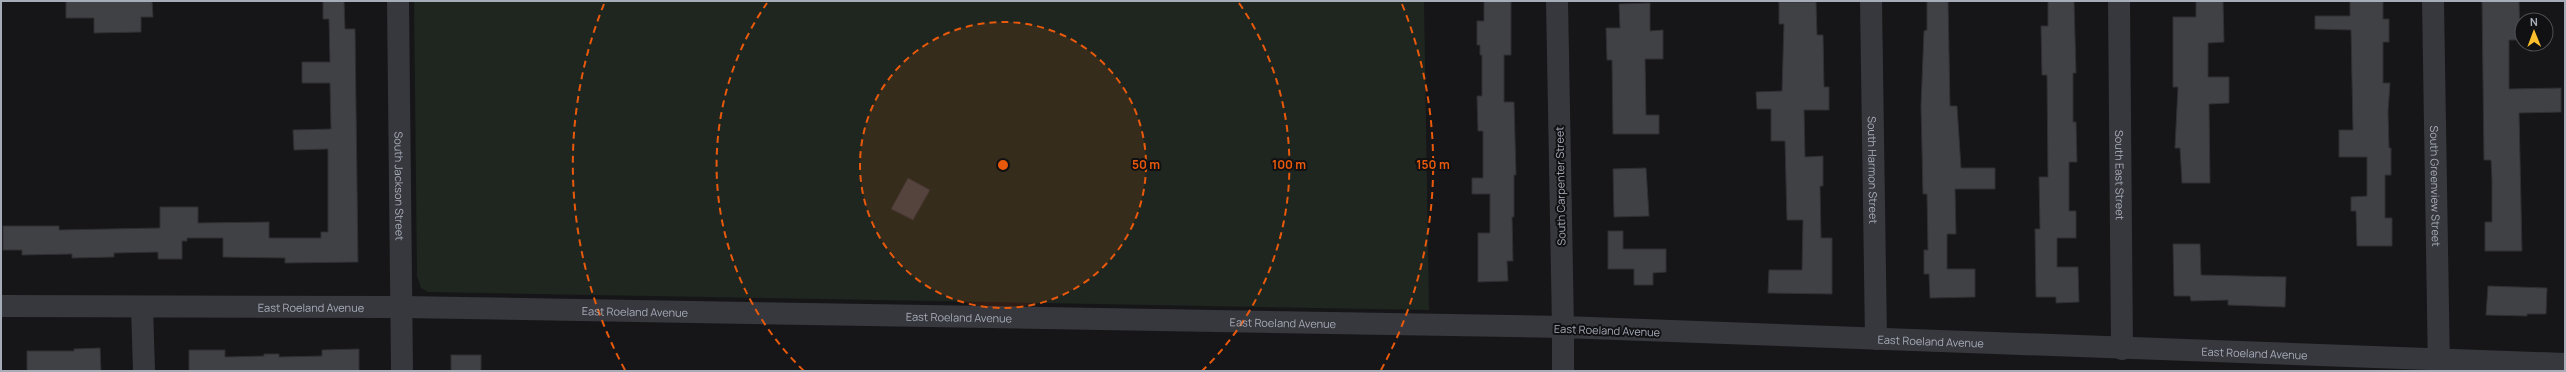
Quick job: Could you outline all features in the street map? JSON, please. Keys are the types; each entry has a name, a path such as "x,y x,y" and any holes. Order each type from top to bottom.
{"street":[{"name":"South Jackson Street","path":"398,1 403,307 402,371"},
{"name":"South Carpenter Street","path":"1557,1 1563,371"},
{"name":"South Harmon Street","path":"1871,1 1876,339"},
{"name":"South East Street","path":"2119,1 2122,349"},
{"name":"South Greenview Street","path":"2433,1 2438,365"},
{"name":"East Roeland Avenue","path":"1,306 403,307 1563,328 2122,349 2438,365 2565,364"},
{"path":"142,307 144,371"}],"shaded area":[{"path":"414,1 1424,1 1429,310 428,292 421,288 417,276"}],"building":[{"path":"66,1 152,1 153,17 141,17 141,32 94,33 94,18 66,18"},
{"path":"323,1 344,1 345,29 355,29 358,262 285,263 285,258 223,257 223,238 187,238 187,241 182,241 182,259 158,259 158,252 114,253 114,257 72,258 72,254 22,255 22,250 3,250 3,226 59,226 59,230 160,228 160,207 198,207 198,223 269,222 269,238 321,238 321,232 328,232 328,149 294,150 293,130 331,129 330,83 302,83 302,62 330,62 329,19 323,19"},
{"path":"1484,1 1511,1 1511,55 1504,55 1504,102 1514,102 1516,175 1514,175 1514,217 1512,217 1513,261 1507,261 1508,281 1478,282 1478,233 1490,233 1490,194 1472,194 1472,178 1483,178 1483,131 1478,131 1477,96 1482,96 1482,55 1480,55 1480,45 1477,45 1477,21 1484,21"},
{"path":"1927,1 1948,1 1950,106 1957,106 1961,168 1995,168 1995,189 1955,189 1956,234 1947,234 1947,269 1975,269 1975,297 1930,298 1929,274 1924,274 1924,250 1928,250 1927,194 1923,194 1921,106 1924,31 1927,30"},
{"path":"2048,1 2074,1 2076,73 2073,73 2073,122 2076,122 2077,162 2069,162 2069,211 2076,211 2076,238 2057,238 2057,267 2078,267 2079,302 2056,303 2056,297 2036,297 2035,229 2040,229 2039,177 2048,177 2047,75 2042,75 2041,26 2048,26"},
{"path":"2196,1 2223,1 2224,42 2208,43 2208,77 2229,77 2229,103 2209,104 2210,183 2182,183 2180,148 2175,148 2178,87 2173,87 2173,17 2196,17"},
{"path":"2350,1 2383,1 2383,19 2389,19 2389,42 2383,42 2383,83 2390,83 2388,112 2389,148 2391,148 2391,175 2385,175 2385,218 2392,218 2392,246 2357,246 2356,211 2351,211 2351,197 2367,196 2367,157 2339,157 2339,130 2353,130 2351,30 2315,29 2315,16 2350,16"},
{"path":"2482,1 2519,1 2519,12 2514,12 2514,40 2509,40 2509,89 2561,88 2561,112 2519,113 2522,251 2485,251 2485,222 2492,222 2492,180 2491,160 2484,160"},
{"path":"1779,2 1816,2 1817,35 1823,35 1824,87 1829,87 1829,110 1804,110 1805,157 1823,156 1823,186 1820,186 1821,238 1832,238 1832,294 1768,293 1769,270 1802,270 1803,220 1787,220 1785,141 1771,141 1771,109 1757,109 1756,92 1782,91 1784,24 1779,24"},
{"path":"1650,3 1650,31 1663,30 1663,59 1645,59 1646,115 1659,115 1659,134 1613,134 1612,60 1607,60 1606,28 1620,28 1619,4"},
{"path":"1646,168 1649,216 1614,217 1613,169"},
{"path":"908,178 930,190 913,220 891,209"},
{"path":"1608,231 1623,231 1623,249 1666,249 1666,272 1653,273 1653,285 1634,285 1634,269 1608,269"},
{"path":"2173,244 2200,244 2201,275 2286,277 2285,307 2228,305 2228,300 2191,301 2190,296 2174,296"},
{"path":"2488,286 2547,288 2546,314 2527,314 2527,316 2486,315"},
{"path":"100,348 101,371 27,371 27,351 74,351 74,349"},
{"path":"359,349 359,371 189,371 189,350 225,350 225,357 279,354 279,357 322,356 322,350"},
{"path":"451,355 481,355 481,371 451,371"}]}
